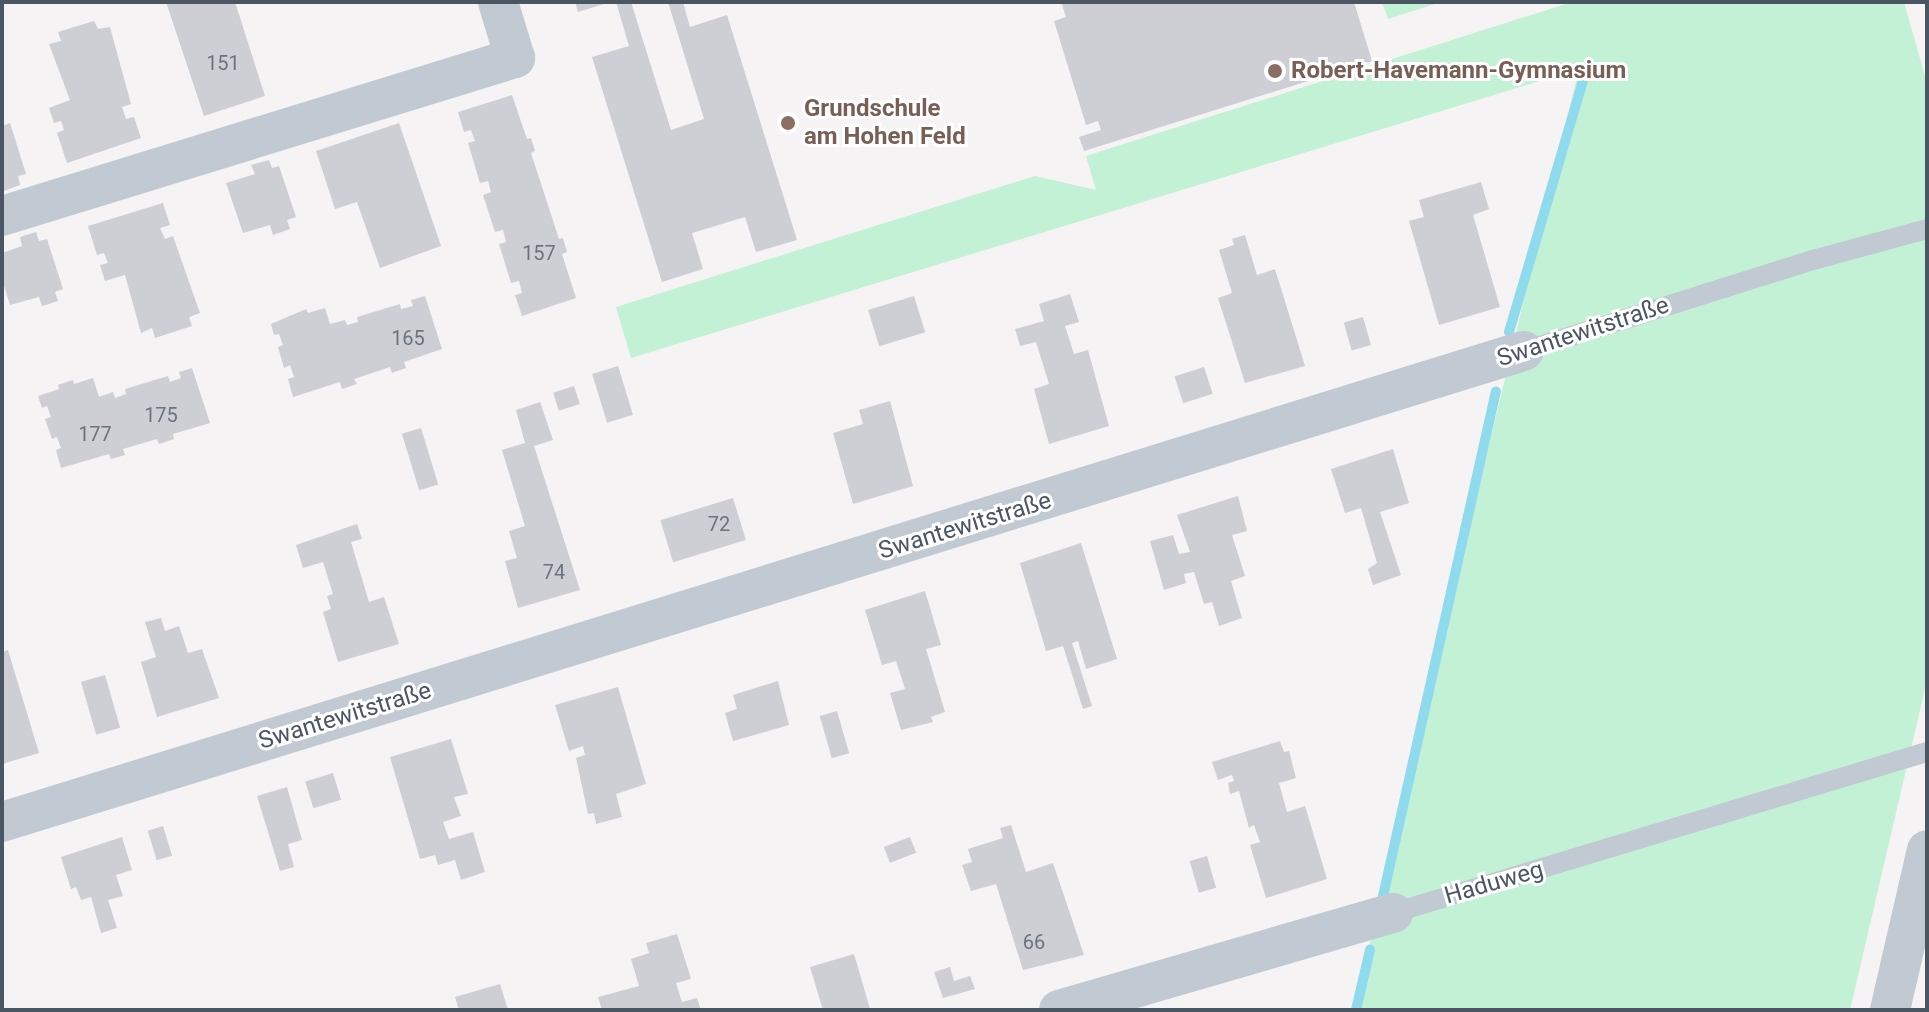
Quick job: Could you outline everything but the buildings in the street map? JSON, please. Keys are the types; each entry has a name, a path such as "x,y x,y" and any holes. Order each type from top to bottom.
{"street":[{"path":"2,216 515,58 498,2"},
{"name":"Swantewitstraße","path":"2,822 1524,351"},
{"path":"1890,1010 1927,850"},
{"name":"Haduweg","path":"1059,1010 1393,913"}],"lane":[{"name":"Swantewitstraße","path":"1524,351 1813,260 1927,229"},
{"name":"Haduweg","path":"1393,913 1927,752"}],"green space":[{"path":"1382,2 1441,2 1388,19"},
{"path":"1572,2 1904,2 1927,83 1927,680 1850,1010 1354,1010 1579,69 631,358 616,307 1035,176 1096,190 1086,156"}],"waterway":[{"path":"1509,332 1584,77"},
{"path":"1383,896 1496,391"},
{"path":"1356,1010 1370,950"}],"place":[{"name":"Robert-Havemann-Gymnasium","path":"1275,71"},
{"name":"Grundschule am Hohen Feld","path":"788,123"}]}
